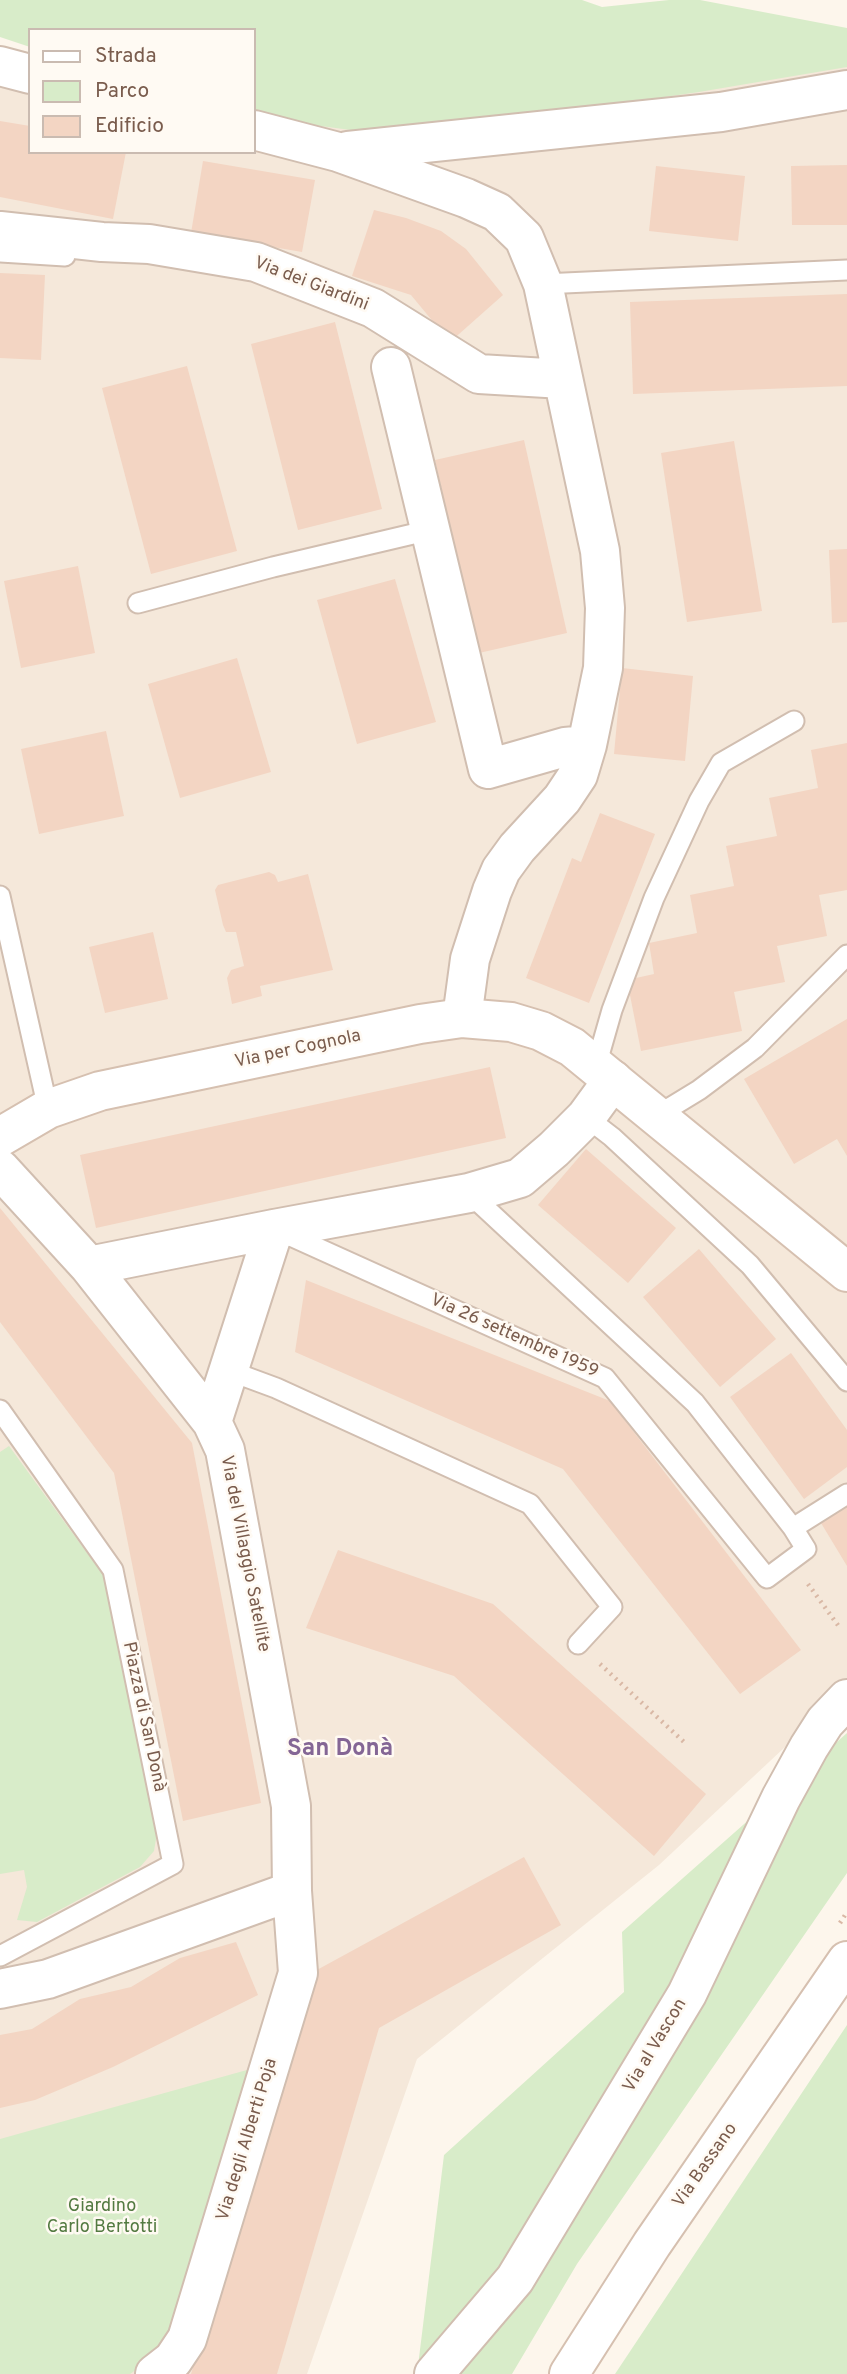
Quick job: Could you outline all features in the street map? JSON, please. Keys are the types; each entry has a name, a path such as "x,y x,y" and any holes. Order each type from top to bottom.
{"street":[{"path":"0,66 28,73"},
{"path":"338,152 721,113 847,90"},
{"path":"256,131 338,152 466,198 497,212 524,238 543,284 600,551 605,608 603,668 578,775 562,799 517,848 501,870 492,891 470,959 462,1018"},
{"name":"Via dei Giardini","path":"0,231 149,244 256,262 373,308 479,374 563,379"},
{"path":"391,367 488,769 565,747 587,745"},
{"name":"Via per Cognola","path":"0,1137 48,1109 100,1091 420,1024 462,1018 511,1022 541,1031 572,1048 658,1115 847,1272"},
{"path":"89,1266 469,1194 520,1178 554,1150 586,1117 604,1073"},
{"name":"Via del Villaggio Satellite","path":"0,1169 89,1266 212,1422 225,1450 291,1806 292,1891"},
{"path":"212,1422 274,1229"},
{"name":"Via al Vascon","path":"434,2374 515,2279 687,1994 781,1798 820,1731 847,1699"},
{"path":"0,1989 48,1979 292,1891"},
{"name":"Via degli Alberti Poja","path":"155,2374 173,2360 187,2339 298,1973 292,1891"},
{"name":"Via Bassano","path":"569,2374 652,2244 847,1961"}],"lane":[{"path":"0,252 70,257"},
{"path":"543,284 847,271"},
{"path":"138,603 273,567 430,530"},
{"path":"604,1073 612,1010 654,898 699,801 721,763 794,720"},
{"path":"0,896 48,1109"},
{"path":"658,1115 699,1090 755,1048 847,955"},
{"path":"586,1117 612,1137 750,1265 847,1381"},
{"name":"Via 26 settembre 1959","path":"274,1229 605,1378 766,1578 806,1549 793,1528 695,1403 469,1194"},
{"path":"230,1371 276,1388 530,1504 612,1607 578,1644"},
{"name":"Piazza di San Donà","path":"0,1410 113,1570 173,1864 0,1956"},
{"path":"793,1528 847,1494"}],"path":[{"path":"805,1580 840,1629"},
{"path":"594,1658 684,1742"}],"shaded area":[{"path":"847,64 847,1689 659,1865 417,2059 307,2374 0,2374 0,66 28,67 28,154 256,154 256,70"}],"green space":[{"path":"0,0 582,0 602,7 669,0 700,0 847,28 847,67 699,92 395,136 256,117 256,28 28,28 28,46 0,37"},
{"path":"9,1446 106,1579 157,1833 154,1851 140,1867 37,1922 17,1920 27,1887 24,1870 0,1874 0,1452"},
{"path":"847,1733 847,1873 577,2264 512,2374 417,2374 444,2155 624,1992 622,1932"},
{"path":"847,2025 847,2374 615,2374"},
{"name":"Giardino Carlo Bertotti","path":"254,2068 167,2348 130,2374 0,2374 0,2139"}],"building":[{"path":"0,121 28,126 28,154 126,154 113,219 0,197"},
{"path":"203,161 315,180 302,252 191,233"},
{"path":"847,165 847,225 792,225 791,166"},
{"path":"656,166 745,176 738,241 649,231"},
{"path":"374,210 441,231 466,249 503,295 450,342 411,295 352,276"},
{"path":"0,273 45,275 41,360 0,358"},
{"path":"847,294 847,386 633,394 630,302"},
{"path":"335,322 382,509 298,530 251,344"},
{"path":"187,366 237,551 151,574 102,388"},
{"path":"524,440 567,633 479,653 435,460"},
{"path":"734,441 762,611 687,622 661,453"},
{"path":"847,549 847,622 832,623 829,550"},
{"path":"78,566 95,653 21,668 4,581"},
{"path":"395,579 436,722 357,744 317,600"},
{"path":"237,658 271,772 180,798 148,684"},
{"path":"622,668 693,676 685,761 614,754"},
{"path":"106,731 124,816 39,834 21,749"},
{"path":"847,743 847,890 819,895 827,936 777,946 785,982 734,992 742,1031 641,1051 627,980 654,974 649,943 697,933 690,895 734,886 726,846 777,836 769,798 818,788 811,750"},
{"path":"600,813 655,834 589,1003 526,978 572,858 581,862"},
{"path":"269,872 275,875 278,882 308,874 333,970 260,986 262,996 232,1004 227,978 231,970 244,966 236,932 226,932 223,925 215,890 218,885"},
{"path":"153,932 168,999 105,1013 89,947"},
{"path":"847,1019 847,1156 837,1139 794,1164 744,1079"},
{"path":"490,1067 506,1138 96,1228 80,1155"},
{"path":"586,1149 676,1228 628,1283 538,1205"},
{"path":"0,1208 192,1443 261,1803 183,1821 114,1473 0,1322"},
{"path":"699,1249 776,1339 720,1387 643,1297"},
{"path":"306,1280 610,1401 801,1650 740,1694 563,1469 295,1352"},
{"path":"791,1353 847,1430 847,1467 804,1499 730,1397"},
{"path":"847,1501 847,1566 818,1518"},
{"path":"338,1550 493,1604 706,1794 654,1856 454,1676 306,1628"},
{"path":"524,1857 561,1925 379,2028 277,2374 191,2374 315,1971"},
{"path":"236,1942 258,1995 113,2067 35,2100 0,2108 0,2035 32,2029 80,1999 131,1987 180,1958"}],"district":[{"name":"San Donà","path":"340,1750"}]}
